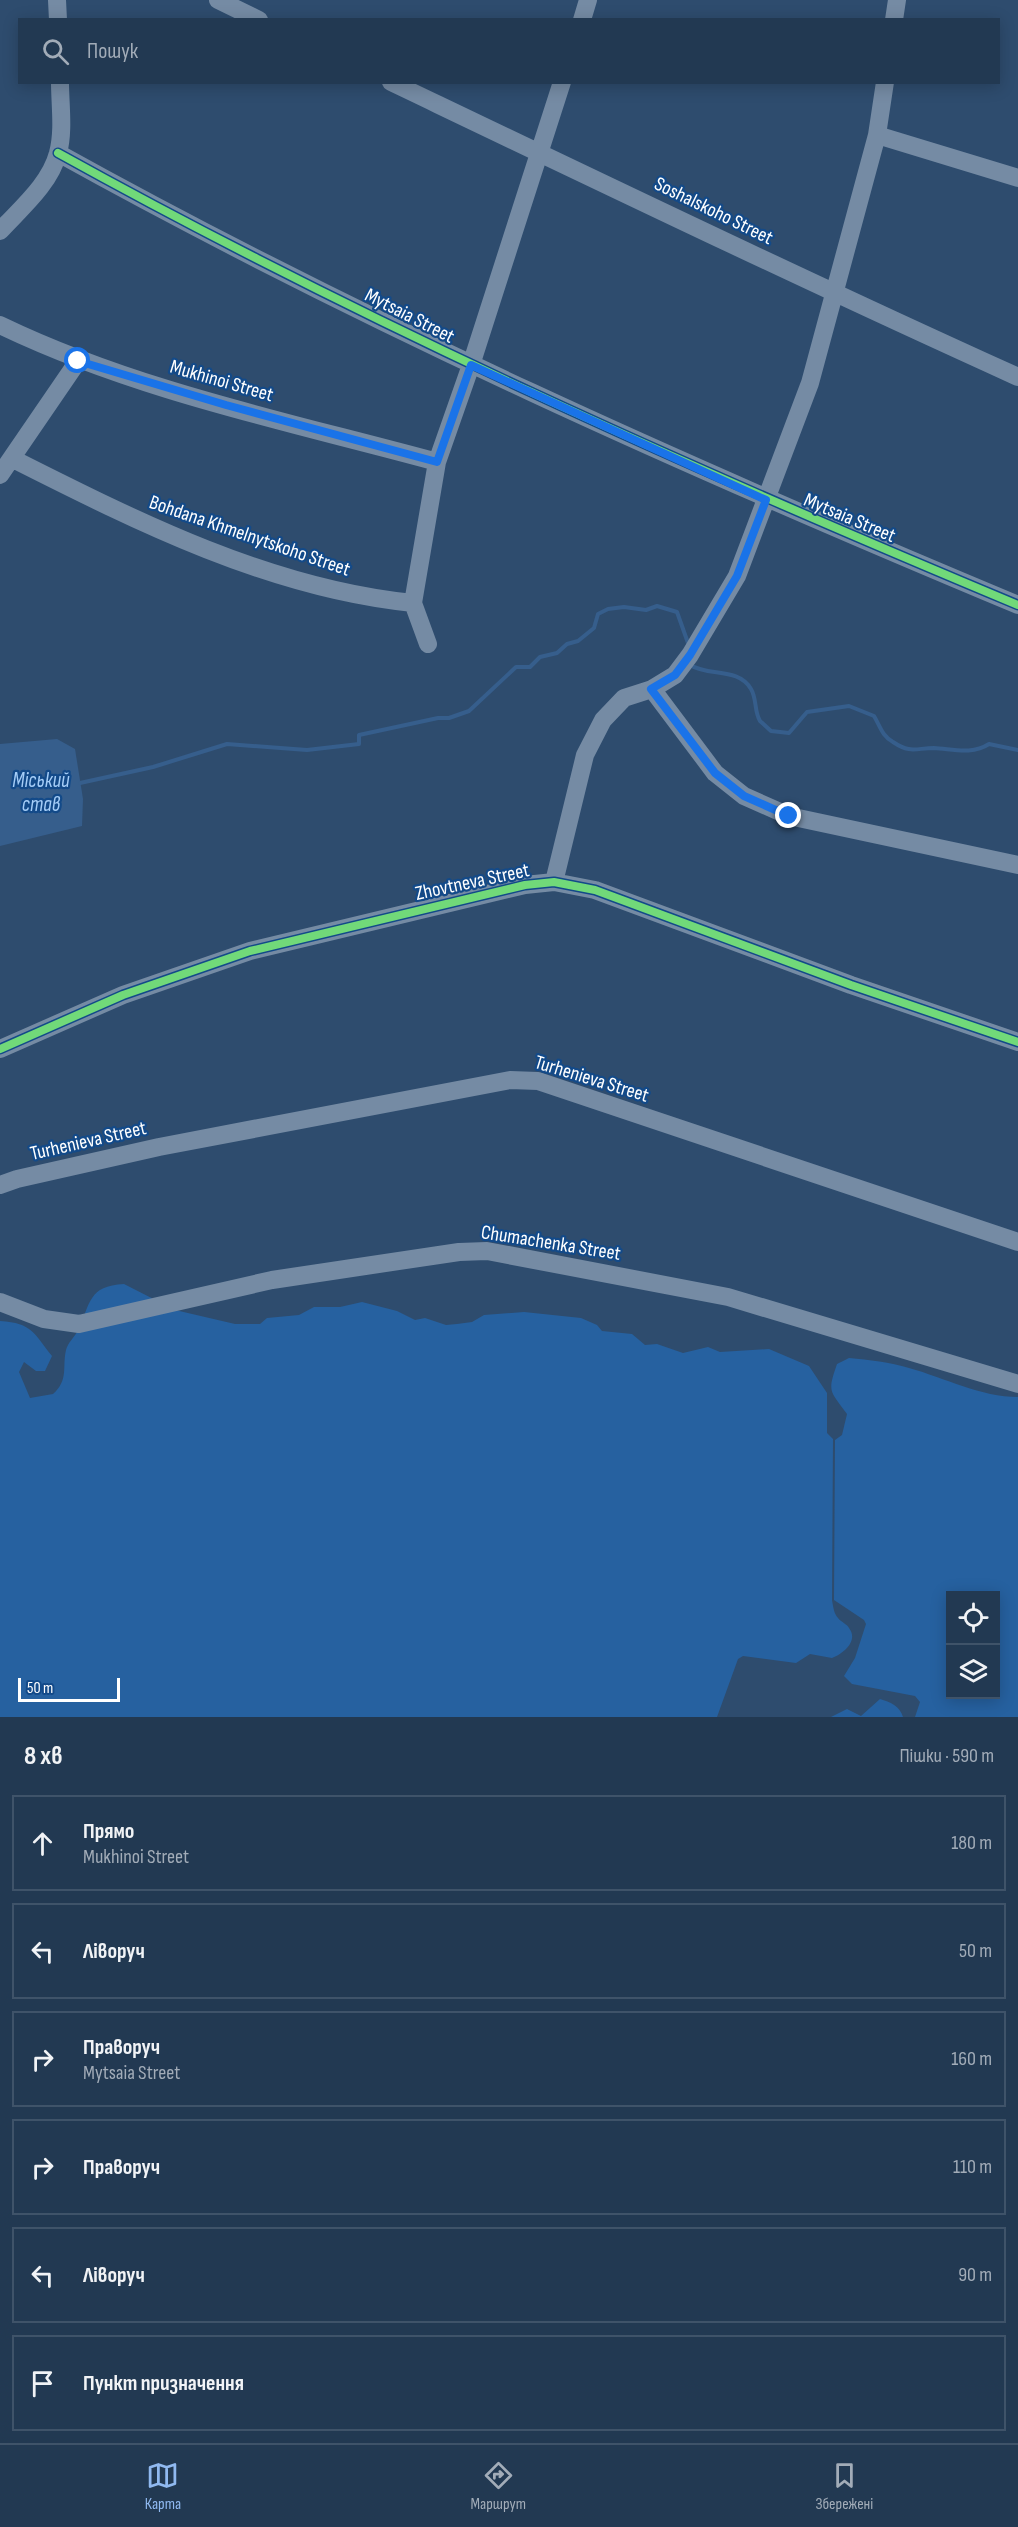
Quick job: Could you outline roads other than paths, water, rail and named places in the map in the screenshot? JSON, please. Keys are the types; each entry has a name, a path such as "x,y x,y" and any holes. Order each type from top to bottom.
{"street":[{"path":"57,0 58,18"},
{"path":"218,0 255,18"},
{"path":"583,18 588,0"},
{"path":"894,18 897,0"},
{"path":"0,231 32,198 48,176 58,153 61,128 60,84"},
{"name":"Soshalskoho Street","path":"396,84 692,224 833,294 1018,377"},
{"path":"428,644 413,603 422,537 437,462 471,365 561,84"},
{"path":"554,882 585,755 603,720 624,698 651,689 675,675 690,655 737,576 810,382 877,135 885,84"},
{"path":"877,135 1018,177"},
{"name":"Mytsaia Street","path":"58,153 172,216 471,365 766,500 1018,605"},
{"name":"Mukhinoi Street","path":"0,325 78,361 226,405 437,462"},
{"path":"0,475 78,361"},
{"name":"Bohdana Khmelnytskoho Street","path":"13,459 126,516 212,550 287,577 367,598 413,603"},
{"path":"651,689 715,773 744,796 789,816 1018,865"},
{"name":"Zhovtneva Street","path":"0,1049 123,994 250,951 488,892 554,882 595,890 851,985 1018,1042"},
{"name":"Turhenieva Street","path":"0,1185 17,1179 159,1147 510,1080 538,1081 1018,1242"},
{"name":"Chumachenka Street","path":"0,1302 44,1318 79,1324 272,1280 459,1252 487,1251 728,1297 1018,1384"}],"water":[{"name":"Міський став","path":"57,739 75,749 83,799 82,826 0,846 0,744"}],"waterway":[{"path":"80,783 153,767 227,744 307,750 359,744 359,735 438,718 449,718 469,711 516,667 530,667 540,657 557,653 567,644 578,641 594,628 598,614 608,609 624,607 646,610 657,606 677,612 688,643"},
{"path":"690,665 706,671 731,675 745,682 753,693 760,721 771,731 789,733 807,712 849,706 874,716 886,737 904,748 969,750 989,744 1018,750"}]}
